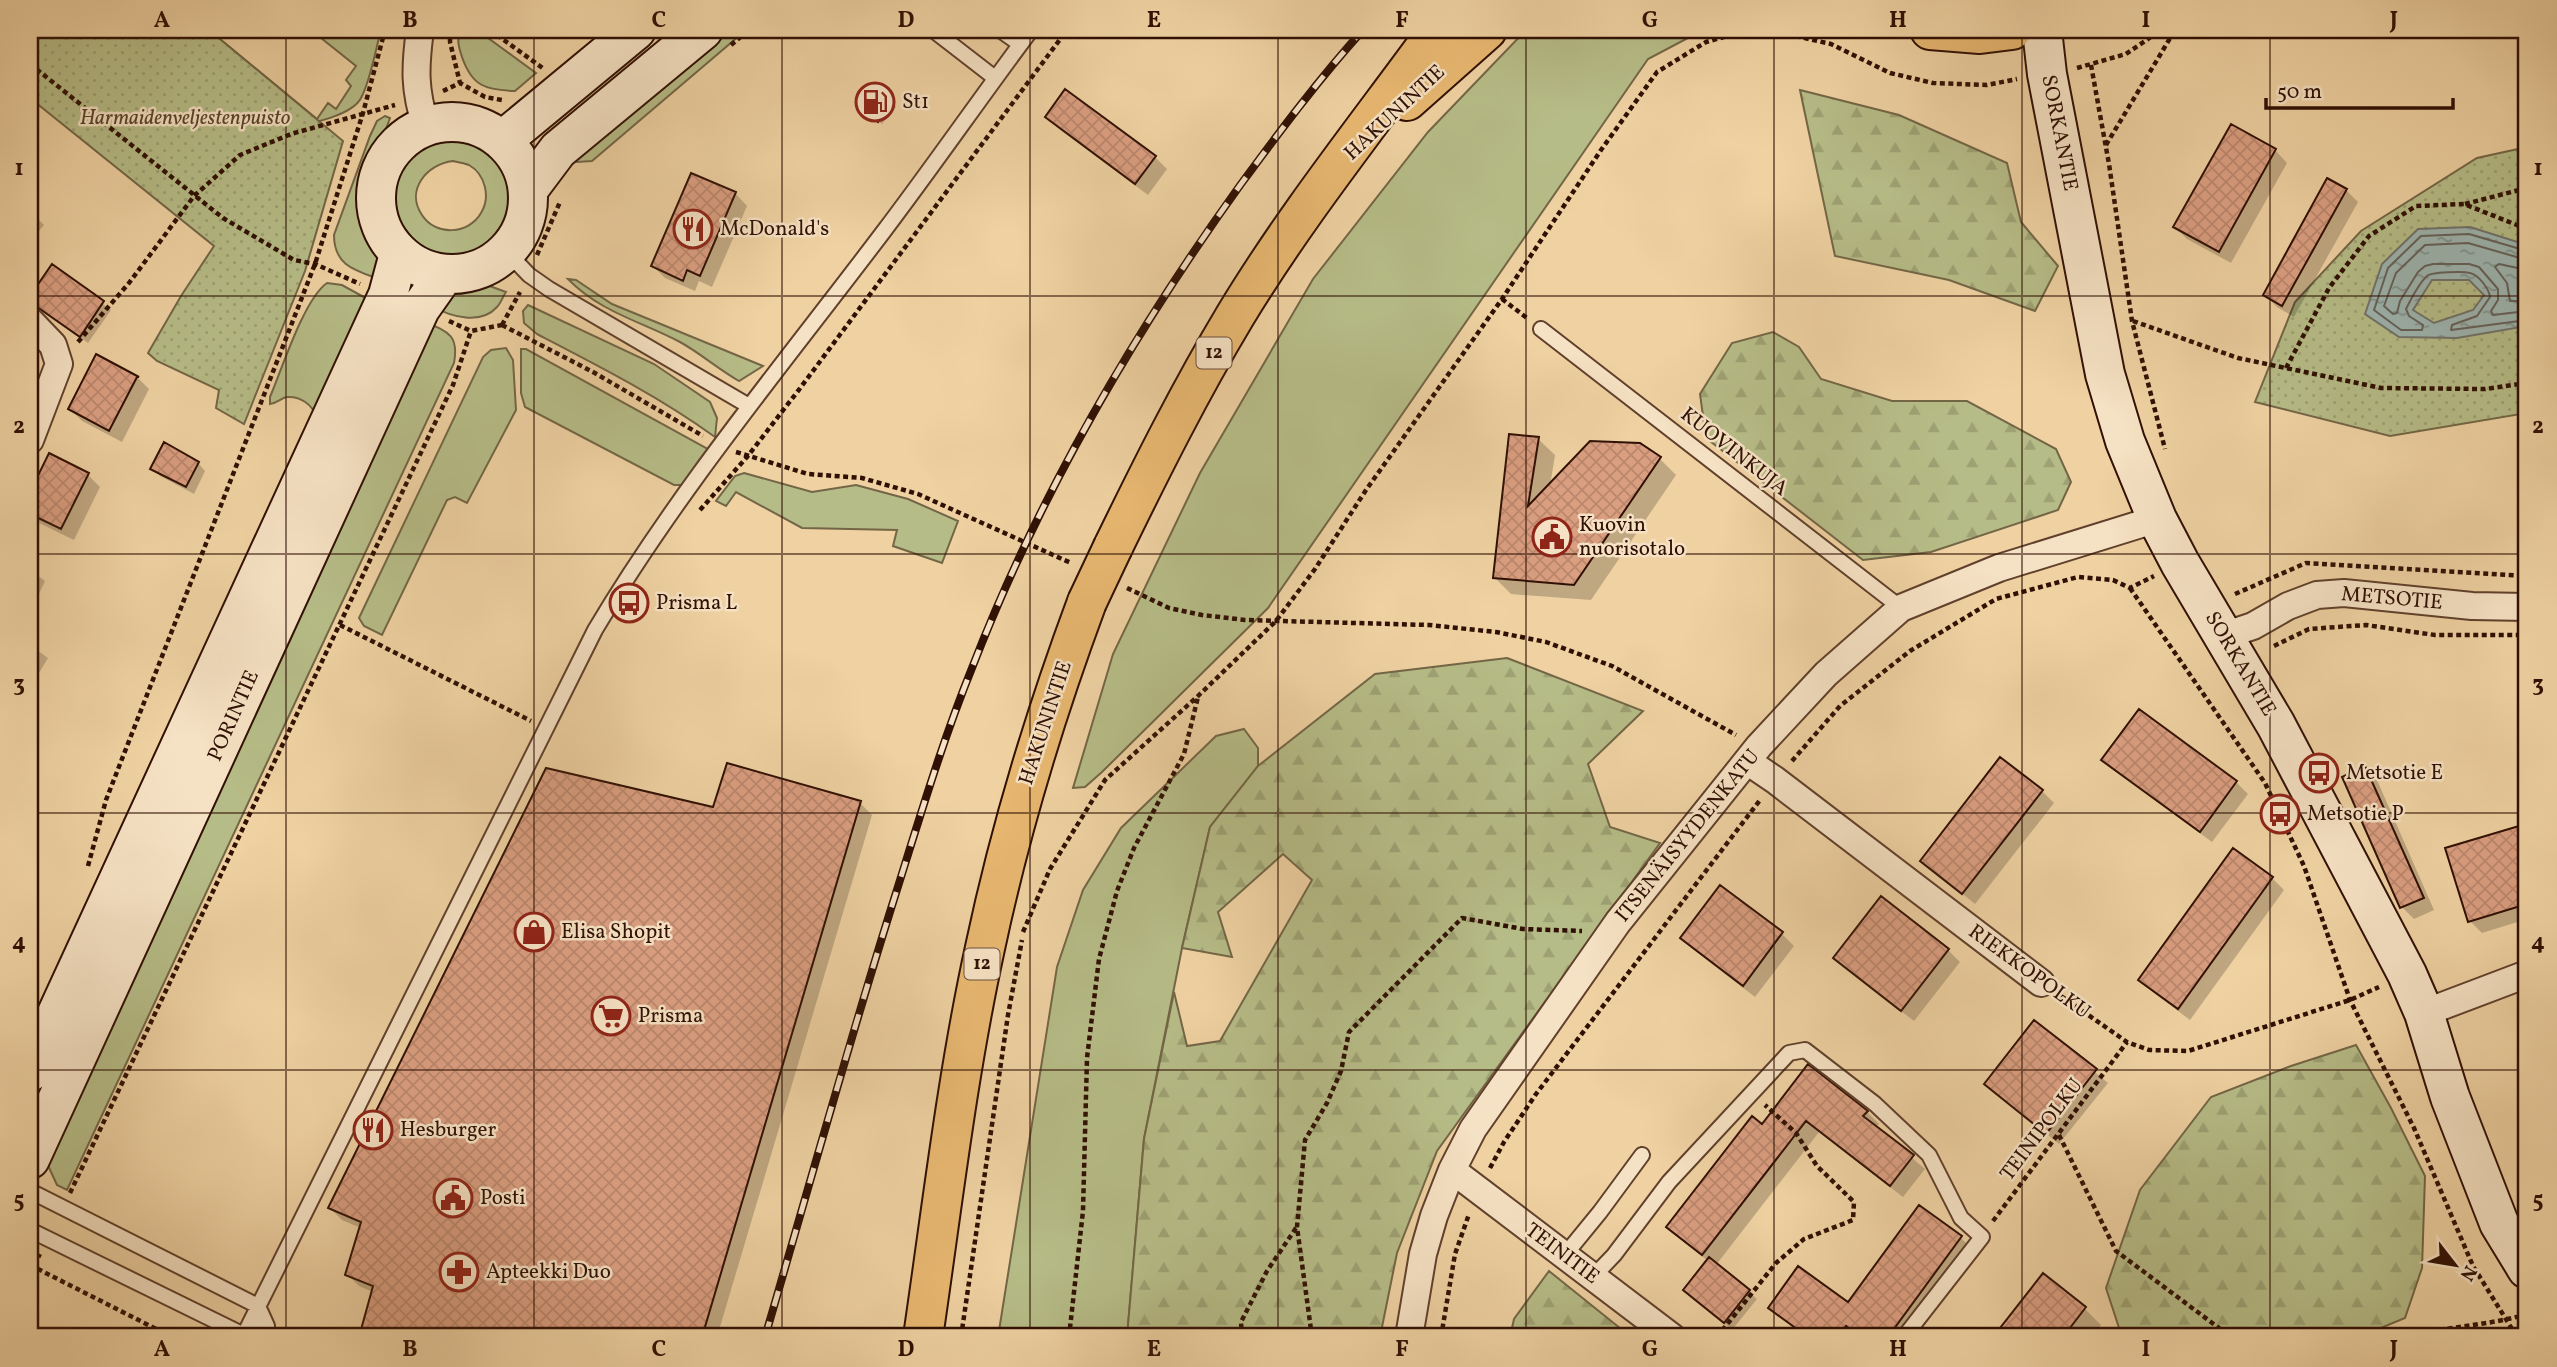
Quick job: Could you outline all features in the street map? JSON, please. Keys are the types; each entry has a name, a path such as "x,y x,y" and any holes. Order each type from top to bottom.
{"highway":[{"name":"HAKUNINTIE","path":"923,1337 962,1072 984,950 1014,828 1058,682 1087,601 1191,393 1236,315 1335,170 1429,42 1442,30"},
{"name":"HAKUNINTIE","path":"1335,170 1429,80 1487,30"},
{"path":"1930,30 1980,34 2012,30"}],"main road":[{"path":"503,140 636,30"},
{"path":"528,190 558,150 703,30"},
{"name":"SORKANTIE","path":"2042,30 2105,374 2125,441 2157,519 2179,563 2282,737 2407,974 2424,1013 2450,1097 2499,1223 2527,1269"},
{"path":"422,113 476,127 503,140 521,165 528,190 527,205 520,228 506,251 485,266 465,273 444,275 418,269 399,254 384,232 376,205 378,180 388,157 422,113"},
{"name":"PORINTIE","path":"30,1072 387,295 399,254"},
{"name":"PORINTIE","path":"30,1159 420,309 444,275"}],"street":[{"path":"420,30 416,57 422,113"},
{"path":"30,321 53,345 59,364 30,440"},
{"name":"ITSENÄISYYDENKATU","path":"1409,1337 1423,1254 1434,1216 1452,1170 1473,1129 1618,922 1747,761 1826,674 1901,608 1999,568 2157,519"},
{"name":"METSOTIE","path":"2223,636 2253,626 2288,606 2317,595 2343,593 2472,606 2527,607"},
{"name":"RIEKKOPOLKU","path":"1747,761 1781,773 2041,983"},
{"path":"2424,1013 2527,974"},
{"name":"TEINITIE","path":"1452,1170 1672,1337"}],"lane":[{"path":"933,30 995,78"},
{"path":"1000,30 1020,44"},
{"path":"258,1306 596,630 631,571 749,406 885,230 1031,30"},
{"path":"506,251 529,275 549,289 749,406"},
{"name":"KUOVINKUJA","path":"1541,329 1901,608"},
{"path":"1592,1278 1614,1255 1669,1182 1789,1053 1805,1050 1875,1104 1929,1155 1961,1218 1982,1237 1904,1337"},
{"path":"1564,1256 1642,1155"},
{"path":"30,1191 258,1306 267,1326 243,1336 30,1230"}],"path":[{"path":"88,867 106,800 315,264 363,113 385,30"},
{"path":"450,30 450,42 460,83 485,97 505,100"},
{"path":"490,30 551,74"},
{"path":"696,515 747,457 798,391 1067,30"},
{"path":"961,1337 1008,1015 1023,931 1050,869 1105,780 1276,621 1315,569 1366,489 1502,299 1601,150 1657,72 1706,42 1742,32 1778,32 1831,44 1890,73 1933,83 1987,85 2091,65 2126,54 2161,30"},
{"path":"2106,145 2175,30"},
{"path":"30,64 223,218 294,260 315,264"},
{"path":"2091,65 2106,145 2132,321 2166,455"},
{"path":"59,364 129,283 194,196 240,155 291,134 363,113 422,113 442,92 460,83"},
{"path":"2286,368 2329,288 2369,236 2416,206 2464,204 2519,190 2527,185"},
{"path":"2464,204 2527,229"},
{"path":"1502,299 1541,329"},
{"path":"2132,321 2238,358 2381,388 2485,389 2527,383"},
{"path":"63,1208 453,385 471,331"},
{"path":"2130,589 2179,563"},
{"path":"1441,1337 1455,1254 1478,1190 1504,1142 1536,1094 1781,773 1840,706 1910,651 1996,599 2078,577 2113,580 2130,589 2266,783 2304,866 2350,1000 2414,1128 2473,1266 2517,1337"},
{"path":"340,625 547,728"},
{"path":"2266,650 2309,629 2366,625 2435,635 2527,635"},
{"path":"1069,1337 1083,1211 1087,1058 1099,959 1117,891 1134,848 1184,754 1198,696"},
{"path":"1312,1337 1297,1227 1305,1140 1341,1071 1349,1032 1462,918 1523,929 1591,932 1618,922"},
{"name":"RIEKKOPOLKU","path":"2041,983 2127,1042 2149,1050 2188,1051 2350,1000"},
{"name":"TEINIPOLKU","path":"1982,1237 2127,1042"},
{"path":"1717,1337 1776,1263 1804,1239 1853,1220 1854,1202 1817,1166 1796,1133 1753,1094"},
{"path":"2059,1135 2116,1251 2231,1337"},
{"path":"1242,1337 1241,1322 1266,1271 1297,1227"},
{"path":"30,1272 47,1239"},
{"path":"32,1265 172,1337"},
{"path":"2406,1337 2505,1321 2527,1314"}],"green space":[{"name":"Harmaidenveljestenpuisto","path":"30,30 209,30 343,141 305,271 244,424 216,408 219,390 157,361 148,353 214,246 30,98"},
{"path":"209,30 317,119 328,103 336,109 351,86 346,80 356,66 311,30 381,30 367,83 355,105 336,116 277,131"},
{"path":"461,30 477,30 536,73 515,91 481,84 470,74 462,57 458,40"},
{"path":"725,30 746,30 592,161 577,162 573,158"},
{"path":"1526,30 1703,30 1648,59 1268,608 1102,772 1085,787 1073,788 1113,654 1200,473 1313,279 1428,132"},
{"path":"1800,90 1899,115 2007,163 2021,222 2058,266 2035,311 1949,280 1835,256"},
{"path":"385,116 390,118 366,174 361,198 364,220 379,260 379,279 347,265 338,253 334,235 370,136 377,121"},
{"path":"455,137 486,150 504,169 510,192 505,216 493,237 474,252 451,257 424,249 411,239 398,222 392,200 396,172 403,161 425,145","holes":["453,161 475,169 485,186 486,200 476,220 461,229 444,230 435,227 422,215 417,206 417,188 427,173"]},
{"path":"2527,147 2527,413 2390,436 2255,402 2295,302 2361,231 2477,158"},
{"path":"568,279 576,280 612,304 763,366 739,381 680,342 593,300"},
{"path":"327,283 342,285 371,301 316,416 309,405 297,398 287,397 270,404 270,397 302,319 318,291"},
{"path":"472,283 506,292 490,313 475,318 449,314 434,307 452,291"},
{"path":"528,305 654,364 710,402 717,418 715,437 650,395 537,334 524,323 523,311"},
{"path":"425,322 450,336 455,347 454,363 67,1190 57,1185 45,1159"},
{"path":"1773,332 1799,347 1821,379 1892,401 1967,401 2056,449 2071,482 2058,510 1931,552 1863,560 1706,438 1700,394 1732,343"},
{"path":"506,348 513,360 516,410 467,503 455,497 447,500 382,635 364,626 359,618 483,357 491,350"},
{"path":"521,349 526,349 708,449 683,485 674,485 525,407 521,393"},
{"path":"744,473 812,492 856,485 908,499 958,521 942,563 893,546 897,530 802,528 736,492 726,506 716,501 735,476"},
{"path":"1507,658 1643,711 1588,764 1610,827 1660,843 1437,1151 1397,1253 1380,1337 1127,1337 1144,1139 1174,992 1187,1046 1220,1041 1312,880 1283,854 1218,912 1232,957 1182,948 1210,827 1258,766 1375,674"},
{"path":"1244,729 1258,748 1258,766 1210,827 1182,948 1144,1139 1127,1337 998,1337 1057,967 1083,890 1121,828 1216,736"},
{"path":"2356,1045 2425,1176 2422,1268 2405,1318 2359,1337 2122,1337 2106,1288 2140,1190 2211,1097 2291,1066"},
{"path":"1549,1271 1631,1337 1510,1337 1514,1319"}],"water":[{"path":"2470,227 2527,245 2527,326 2457,338 2399,337 2365,314 2382,264 2418,229","holes":["2432,280 2469,280 2484,295 2473,310 2434,323 2413,310"]}],"building":[{"path":"873,85 894,102 878,122 857,105"},
{"path":"1065,89 1156,156 1135,184 1045,117"},
{"path":"2231,124 2276,149 2219,252 2173,227"},
{"name":"McDonald's","path":"691,173 736,192 700,276 687,270 683,281 651,266"},
{"path":"2327,178 2347,189 2282,306 2263,295"},
{"path":"52,264 104,301 80,337 30,302 30,296"},
{"path":"96,354 139,377 109,431 68,409"},
{"name":"Kuovin nuorisotalo","path":"1509,434 1539,437 1528,506 1590,441 1640,443 1661,457 1574,585 1493,578"},
{"path":"164,442 199,462 186,487 150,469"},
{"path":"49,453 89,473 61,529 30,514 30,492"},
{"path":"2139,709 2237,781 2200,832 2101,760"},
{"path":"2000,757 2043,790 1962,894 1920,861"},
{"name":"Prisma","path":"727,763 861,801 702,1337 359,1337 373,1286 345,1275 361,1222 328,1208 546,768 713,807"},
{"path":"2365,766 2424,898 2400,908 2342,777"},
{"path":"2519,826 2527,852 2527,904 2468,922 2445,848"},
{"path":"2233,848 2273,877 2178,1009 2138,980"},
{"path":"1720,885 1783,932 1743,986 1680,938"},
{"path":"1881,896 1949,949 1901,1011 1833,958"},
{"path":"2034,1020 2097,1069 2046,1134 1984,1084"},
{"path":"1808,1064 1868,1111 1863,1116 1914,1155 1890,1186 1806,1121 1702,1255 1666,1227 1752,1116 1762,1124"},
{"path":"1919,1205 1962,1236 1888,1337 1862,1337 1846,1326 1838,1337 1808,1337 1768,1308 1798,1266 1848,1302"},
{"path":"1709,1257 1750,1290 1724,1323 1683,1290"},
{"path":"2043,1273 2086,1307 2063,1337 1993,1337"}],"railway":[{"path":"765,1337 861,1006 931,781 972,668 1027,540 1091,417 1126,357 1201,241 1315,86 1363,30"}],"place":[{"name":"St1","path":"875,102"},
{"name":"McDonald's","path":"693,229"},
{"name":"Kuovin nuorisotalo","path":"1552,537"},
{"name":"Prisma L","path":"629,603"},
{"name":"Metsotie E","path":"2319,773"},
{"name":"Metsotie P","path":"2280,814"},
{"name":"Elisa Shopit","path":"534,932"},
{"name":"Prisma","path":"611,1016"},
{"name":"Hesburger","path":"373,1130"},
{"name":"Posti","path":"453,1198"},
{"name":"Apteekki Duo","path":"459,1272"}]}
